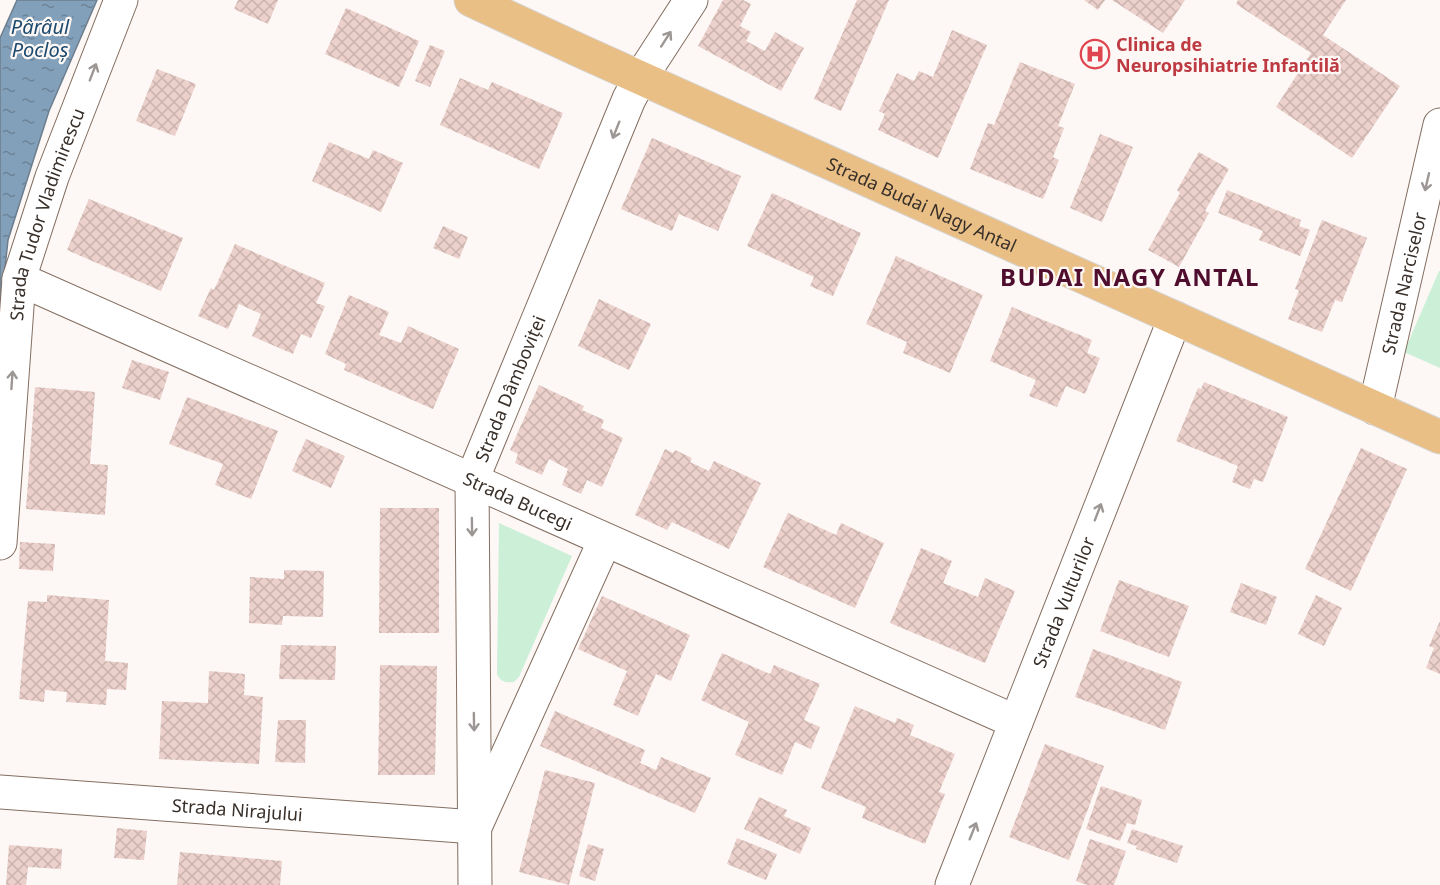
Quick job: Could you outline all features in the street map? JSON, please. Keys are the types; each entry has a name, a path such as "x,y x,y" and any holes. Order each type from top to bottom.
{"main road":[{"name":"Strada Budai Nagy Antal","path":"471,0 1440,437"}],"street":[{"name":"Strada Tudor Vladimirescu","path":"0,543 20,279 52,177 122,0"},
{"name":"Strada Dâmboviței","path":"475,885 472,480 629,99 690,0"},
{"name":"Strada Narciselor","path":"1375,408 1440,125"},
{"name":"Strada Bucegi","path":"20,279 1016,722"},
{"name":"Strada Vulturilor","path":"952,885 1175,318"},
{"name":"Strada Dâmboviței","path":"475,827 605,540"},
{"name":"Strada Nirajului","path":"0,792 475,827"}],"green space":[{"path":"1440,271 1440,368 1404,352"},
{"path":"499,523 572,556 519,677 514,682 506,682 497,674"}],"water":[{"name":"Pârâul Pocloș","path":"17,0 97,0 49,111 8,240 0,315 0,38"}],"building":[{"path":"238,0 278,0 268,24 234,9"},
{"path":"723,0 743,0 751,4 740,26 751,32 746,41 765,51 775,32 804,48 781,91 698,46"},
{"path":"857,0 889,0 841,111 814,99"},
{"path":"1084,0 1105,0 1098,10"},
{"path":"1112,0 1185,0 1163,33"},
{"path":"1238,0 1346,0 1323,35 1400,86 1352,158 1276,107 1311,53 1236,4"},
{"path":"346,8 419,41 399,87 325,54"},
{"path":"952,30 987,45 938,158 878,130 885,114 879,111 897,73 914,81 919,71 933,77"},
{"path":"430,45 445,51 430,87 415,81"},
{"path":"1020,62 1075,84 1058,126 1064,128 1053,157 1059,160 1043,199 970,169 988,123 994,125"},
{"path":"157,69 196,84 175,136 136,121"},
{"path":"460,78 488,90 492,82 563,113 539,169 440,125"},
{"path":"1100,134 1133,147 1102,222 1070,208"},
{"path":"652,138 741,176 718,231 679,214 672,231 621,209"},
{"path":"329,142 369,159 373,150 403,163 381,212 312,181"},
{"path":"1199,152 1229,169 1205,211 1209,213 1179,267 1148,250 1180,193 1177,190"},
{"path":"1227,190 1301,220 1299,226 1310,230 1300,256 1259,240 1263,231 1218,213"},
{"path":"772,193 861,233 833,296 810,286 814,277 747,246"},
{"path":"89,199 183,238 161,291 67,250"},
{"path":"1322,220 1367,238 1342,302 1335,300 1322,332 1288,319 1299,290 1295,289"},
{"path":"443,226 468,237 459,259 433,248"},
{"path":"235,244 325,283 316,303 325,306 311,338 301,334 293,354 252,336 261,314 239,304 228,329 198,316 211,288 214,290"},
{"path":"896,256 983,295 950,373 903,353 907,342 866,324"},
{"path":"349,295 389,312 379,335 401,343 408,326 459,349 433,409 344,370 346,364 325,354"},
{"path":"599,299 651,324 629,370 578,346"},
{"path":"1012,307 1092,340 1087,353 1100,358 1085,394 1066,386 1057,407 1029,396 1036,380 990,361"},
{"path":"132,360 169,372 160,400 122,388"},
{"path":"1204,382 1288,417 1263,482 1254,479 1250,489 1232,482 1238,466 1176,441 1198,388 1201,389"},
{"path":"539,385 584,406 582,410 604,420 601,428 623,438 602,487 587,480 581,494 562,485 568,469 549,459 542,475 515,463 518,454 510,450"},
{"path":"35,387 95,392 90,464 108,465 105,515 26,509"},
{"path":"187,397 278,431 251,499 215,485 223,464 169,444"},
{"path":"306,439 345,456 331,488 292,471"},
{"path":"1361,448 1407,469 1351,591 1305,569"},
{"path":"665,449 673,453 675,450 692,458 690,462 709,471 714,461 761,483 729,549 672,522 667,530 635,515"},
{"path":"380,508 439,508 439,633 379,633"},
{"path":"788,513 836,535 841,523 884,543 855,608 763,567"},
{"path":"20,542 55,544 53,571 19,569"},
{"path":"921,548 952,561 943,583 978,597 985,578 1015,591 985,663 890,623"},
{"path":"284,570 324,571 323,617 283,616 282,625 249,623 250,577 284,579"},
{"path":"1119,580 1189,606 1169,657 1100,631"},
{"path":"1241,583 1277,597 1266,625 1230,612"},
{"path":"47,595 109,600 105,661 128,663 126,690 107,689 106,705 66,702 67,692 45,690 44,702 19,699 28,601 47,602"},
{"path":"1316,595 1342,608 1324,646 1298,634"},
{"path":"602,596 690,635 671,681 656,674 638,716 613,705 627,671 578,649"},
{"path":"1440,621 1440,674 1426,668 1434,648 1429,646"},
{"path":"281,645 336,646 335,680 279,679"},
{"path":"1093,649 1182,682 1165,730 1075,697"},
{"path":"722,653 770,674 774,665 820,684 804,720 820,727 811,749 795,742 782,775 735,755 749,722 701,700"},
{"path":"380,665 437,666 435,775 378,775"},
{"path":"209,671 245,674 244,695 263,697 259,764 159,759 162,701 208,703"},
{"path":"855,706 895,723 897,718 914,725 910,735 955,754 939,792 945,794 925,844 862,818 866,807 821,788"},
{"path":"555,711 645,750 640,763 656,770 661,757 711,778 695,813 540,746"},
{"path":"278,720 306,720 305,763 275,762"},
{"path":"1045,744 1104,766 1069,860 1009,837"},
{"path":"545,770 595,783 569,885 519,872"},
{"path":"1101,786 1142,800 1135,825 1127,823 1120,841 1086,829"},
{"path":"759,797 787,810 784,816 811,828 800,854 744,829"},
{"path":"117,828 147,831 144,860 114,858"},
{"path":"1132,829 1183,846 1177,863 1136,849 1137,846 1127,843"},
{"path":"737,838 777,854 766,880 727,864"},
{"path":"1090,839 1126,851 1114,885 1087,885 1076,881"},
{"path":"588,844 604,849 595,881 579,876"},
{"path":"9,845 62,849 61,869 28,867 26,885 6,885"},
{"path":"180,852 282,861 280,885 177,885"}],"place":[{"name":"Clinica de Neuropsihiatrie Infantilă","path":"1095,54"}],"district":[{"name":"BUDAI NAGY ANTAL","path":"1130,276"}]}
